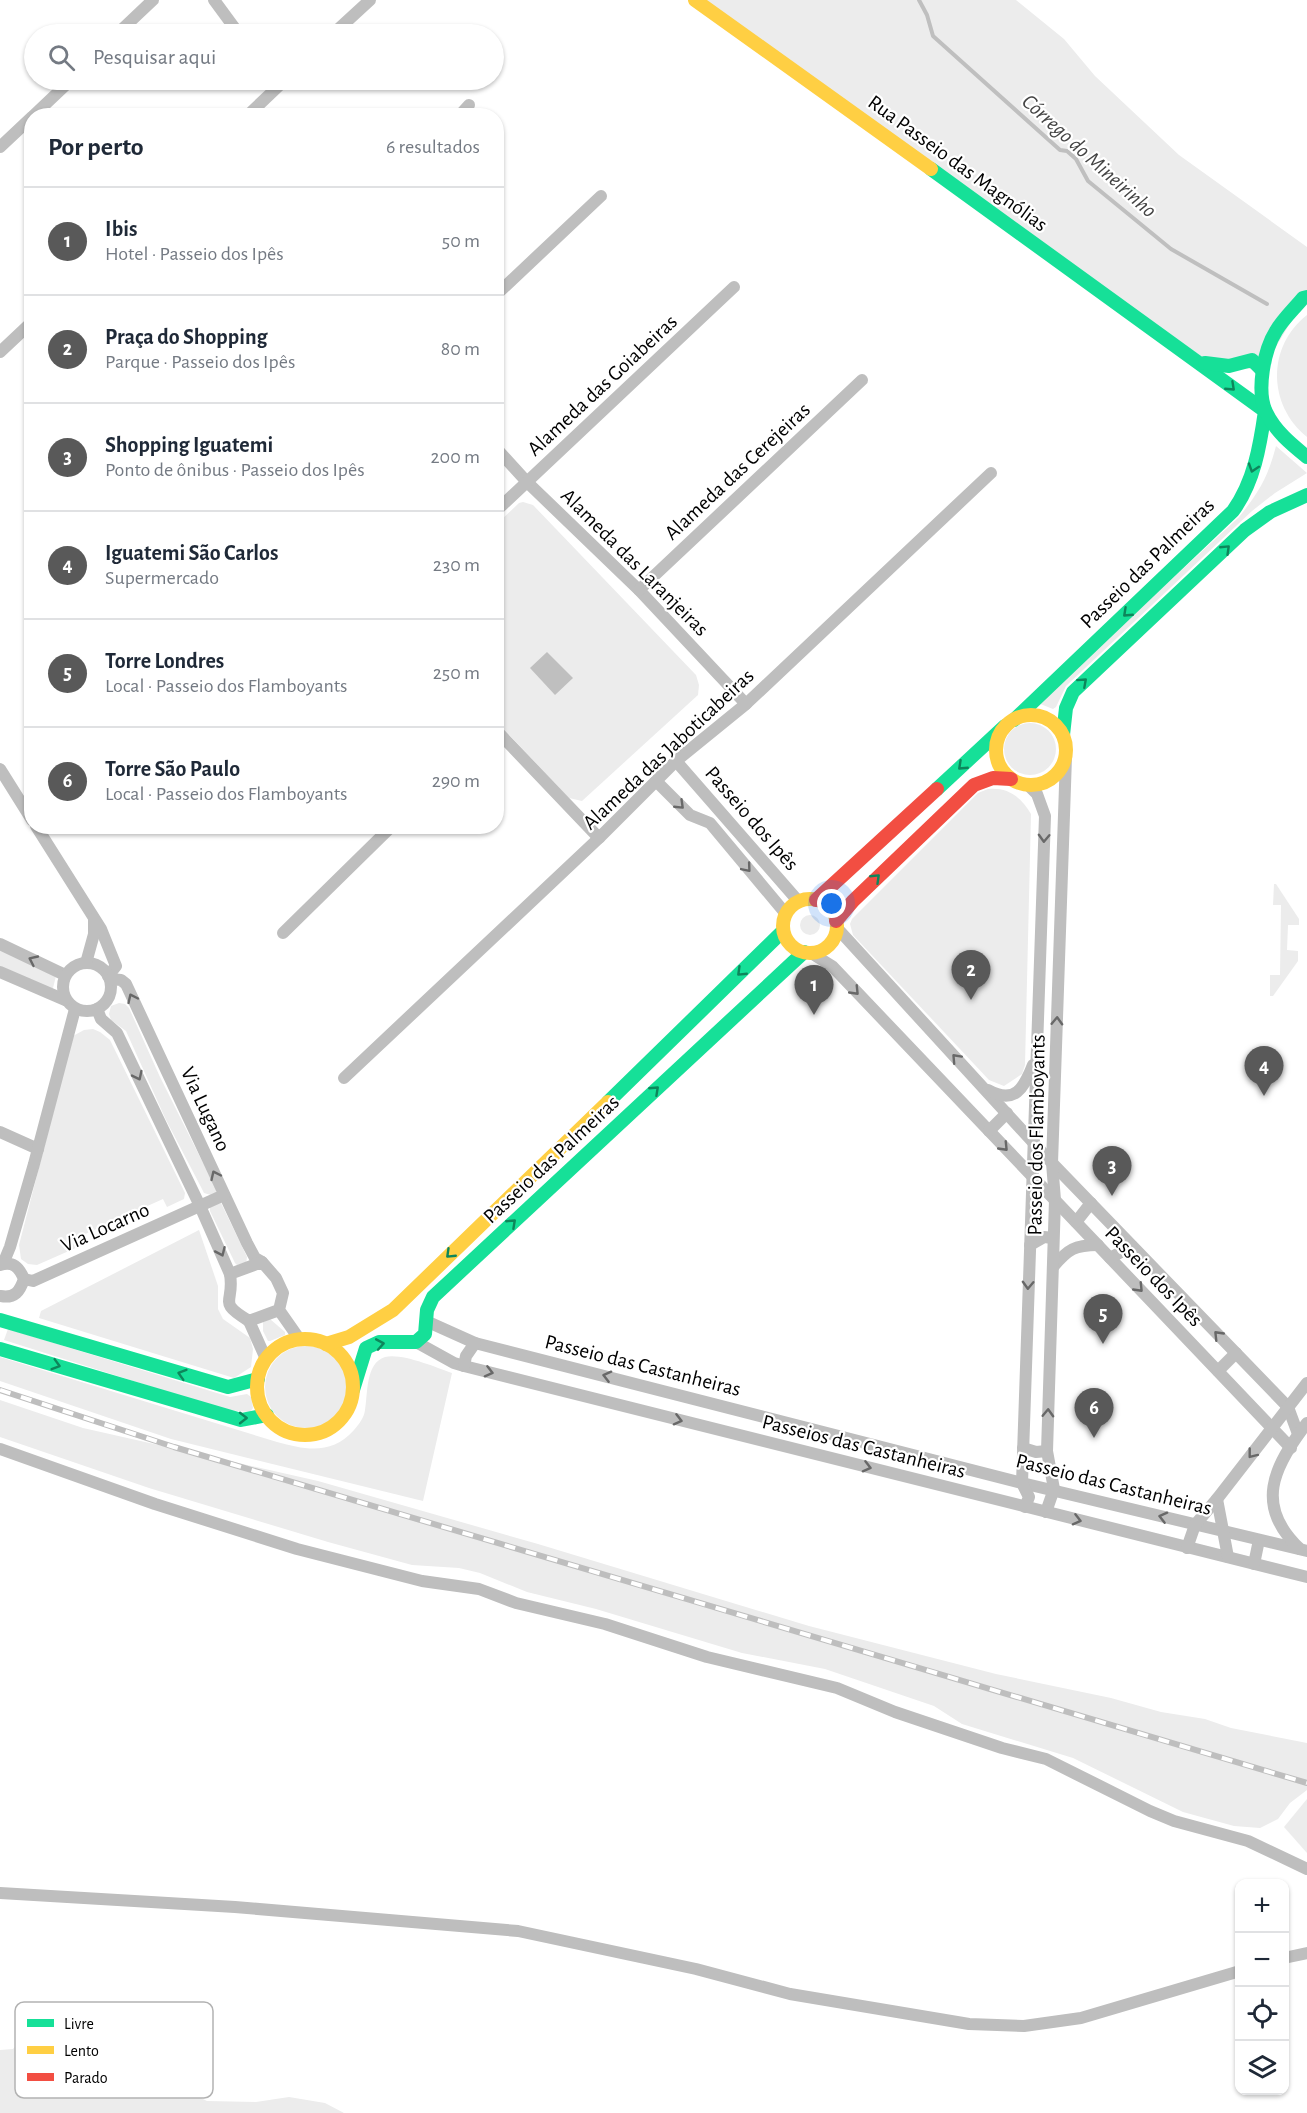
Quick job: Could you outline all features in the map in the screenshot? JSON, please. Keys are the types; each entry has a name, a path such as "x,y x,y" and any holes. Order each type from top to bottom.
{"street":[{"path":"128,24 153,0"},
{"path":"214,0 232,24"},
{"path":"344,24 370,0"},
{"name":"Rua Passeio das Magnólias","path":"695,0 1222,378 1244,399 1265,411"},
{"path":"41,108 60,90"},
{"path":"254,108 271,90"},
{"path":"466,108 469,105"},
{"path":"0,147 24,124"},
{"path":"504,287 601,196"},
{"name":"Alameda das Goiabeiras","path":"504,504 734,287"},
{"name":"Passeio das Palmeiras","path":"816,900 1160,583 1232,511 1243,497 1260,446 1265,411 1263,370 1268,346 1277,329 1306,297"},
{"path":"0,352 24,330"},
{"name":"Rua Passeio das Magnólias","path":"1197,360 1225,367 1252,360 1263,370"},
{"name":"Alameda das Cerejeiras","path":"639,590 862,381"},
{"path":"1265,411 1284,438 1307,457"},
{"name":"Alameda das Laranjeiras","path":"504,457 639,590 746,704"},
{"name":"Alameda das Jaboticabeiras","path":"344,1077 598,838 676,761 746,704 991,473"},
{"name":"Passeio das Palmeiras","path":"1064,735 1066,708 1073,692 1245,530 1270,512 1307,495"},
{"path":"836,925 829,908 816,900 799,902 791,907 786,914 783,931 790,945 807,952 819,951 831,943 836,925 852,901 974,785 993,778 1011,779 1035,786 1056,776 1063,767 1067,746 1064,735 1057,725 1037,715 1026,715 1009,723 998,736 996,748 1000,766 1011,779"},
{"path":"504,738 598,838"},
{"name":"Passeio dos Flamboyants","path":"1046,1512 1054,1489 1047,1451 1053,1267 1052,1163 1066,757"},
{"name":"Passeio dos Ipês","path":"676,761 799,902"},
{"path":"2,774 24,808"},
{"name":"Passeio dos Ipês","path":"656,781 690,815 710,823 786,914"},
{"name":"Passeio dos Flamboyants","path":"1025,1507 1029,1497 1016,1480 1023,1448 1045,816 1037,794 1028,785"},
{"path":"710,823 721,812"},
{"path":"41,834 107,940 116,966 109,978"},
{"path":"283,933 384,834"},
{"path":"86,963 94,934 93,918"},
{"name":"Passeio dos Ipês","path":"836,925 1032,1142 1288,1407"},
{"name":"Passeio das Palmeiras","path":"326,1344 349,1337 393,1310 783,931"},
{"path":"0,944 65,975"},
{"name":"Passeio das Palmeiras","path":"416,1342 424,1334 433,1297 807,952"},
{"name":"Passeio dos Ipês","path":"807,952 832,966 1291,1448"},
{"path":"0,972 65,1000 75,1009 90,1012 107,1001 112,988 109,978 99,966 86,963 71,969 65,975 62,990 65,1000"},
{"name":"Via Lugano","path":"109,978 121,980 126,984 255,1258 262,1262 276,1278 283,1293 279,1310"},
{"path":"0,1296 16,1294 20,1291 24,1279 17,1267 1,1264 10,1247 75,1009"},
{"path":"97,1009 101,1019 117,1033 200,1206 230,1274 232,1286 228,1303 230,1309 249,1321 266,1359"},
{"path":"982,1086 995,1094 1008,1096 1019,1091 1025,1084 1036,1055"},
{"path":"1034,1112 1043,1118 1054,1114"},
{"path":"989,1131 1006,1113"},
{"path":"0,1132 38,1149"},
{"name":"Via Locarno","path":"24,1279 33,1281 224,1195"},
{"path":"1076,1222 1091,1203"},
{"path":"1030,1245 1044,1237 1053,1238"},
{"path":"1053,1267 1065,1254 1076,1247 1098,1245"},
{"path":"1110,1258 1132,1246"},
{"path":"230,1274 262,1262"},
{"path":"393,1310 411,1306 427,1315"},
{"path":"249,1321 279,1310 300,1340"},
{"name":"Passeio das Castanheiras","path":"427,1315 475,1343 1304,1551"},
{"path":"0,1320 228,1387 258,1379"},
{"path":"353,1390 350,1370 340,1355 326,1344 309,1340 284,1345 266,1359 258,1379 259,1398 274,1424 291,1432 313,1434 323,1431 341,1419 347,1410 364,1354 371,1345 379,1342 416,1342"},
{"name":"Passeios das Castanheiras","path":"416,1342 464,1366 1307,1577"},
{"path":"464,1366 469,1351 475,1343"},
{"path":"0,1349 241,1420 267,1415"},
{"path":"1218,1371 1236,1353"},
{"path":"1187,1548 1195,1525 1307,1383"},
{"path":"1288,1407 1298,1434"},
{"path":"1304,1551 1284,1532 1272,1504 1276,1474 1298,1434 1307,1423"},
{"path":"1023,1448 1036,1452 1047,1451"},
{"path":"0,1449 155,1504 297,1549 422,1581 479,1589 516,1603 605,1624 707,1657 837,1688 916,1719 1002,1748 1046,1759 1150,1811 1174,1821 1248,1841 1307,1869"},
{"path":"1002,1501 1016,1480"},
{"path":"1217,1499 1228,1557"},
{"path":"1254,1564 1259,1540"},
{"path":"0,1893 236,1907 518,1931 696,1969 790,1994 969,2024 1024,2026 1081,2018 1235,1972"},
{"path":"1289,1957 1307,1953"}],"shaded area":[{"path":"695,0 1016,0 1064,39 1095,76 1179,155 1307,247 1307,295 1262,370 1215,366"},
{"path":"1307,315 1307,437 1294,424 1285,409 1279,393 1277,376 1284,343"},
{"path":"1276,446 1307,473 1252,511 1066,686 1056,707 1053,709 1038,703 1239,517 1262,484"},
{"path":"519,503 533,505 696,675 699,685 698,695 582,801 569,798 504,729 504,517"},
{"path":"547,652 573,678 555,695 530,668"},
{"path":"1025,723 1035,723 1049,730 1056,749 1049,768 1035,775 1025,775 1015,771 1008,764 1004,754 1004,744 1008,734 1015,727"},
{"path":"988,789 1013,794 1031,814 1025,1065 1022,1074 1004,1086 989,1080 853,935 850,924 852,919 978,793"},
{"path":"1274,884 1299,919 1299,925 1288,925 1287,950 1298,951 1298,961 1273,996 1270,996 1270,975 1280,975 1281,905 1273,905"},
{"path":"810,915 817,918 820,925 817,932 810,935 803,932 800,925 803,918"},
{"path":"0,949 56,976 53,988 50,990 0,968"},
{"path":"119,1003 129,1008 216,1193 211,1195 204,1193 166,1120 126,1031 111,1020 109,1014 111,1006"},
{"path":"93,1029 110,1040 185,1193 184,1199 167,1207 163,1199 83,1235 87,1243 37,1265 28,1264 21,1259 19,1245 73,1036 84,1030"},
{"path":"221,1203 247,1257 246,1264 237,1265 235,1263 210,1211 210,1205"},
{"path":"199,1230 218,1286 218,1309 223,1319 250,1338 253,1349 251,1367 234,1378 39,1318 41,1311"},
{"path":"270,1319 285,1332 285,1335 268,1341 263,1331 263,1322"},
{"path":"8,1329 230,1397 247,1394 251,1397 253,1408 250,1412 225,1410 4,1340"},
{"path":"298,1346 314,1346 329,1353 340,1364 347,1379 344,1403 335,1416 314,1428 298,1428 283,1421 272,1410 265,1395 265,1379 272,1364 283,1353"},
{"path":"392,1356 400,1357 452,1373 423,1501 171,1439 0,1381 0,1357 277,1442 308,1448 337,1444 354,1430 364,1413 371,1372 379,1360"},
{"path":"0,1400 83,1428 318,1481 538,1544 809,1626 996,1674 1111,1698 1161,1712 1205,1719 1231,1728 1307,1743 1307,1790 1290,1803 1278,1819 1260,1828 1234,1826 1183,1812 1073,1758 962,1724 934,1706 825,1669 742,1653 596,1609 527,1592 480,1573 459,1568 412,1565 328,1542 149,1488 0,1437"},
{"path":"1307,1799 1307,1853 1284,1827"},
{"path":"15,2047 15,2098 201,2098 207,2101 256,2102 289,2097 325,2103 344,2113 0,2113 0,2050 13,2049"}],"waterway":[{"name":"Córrego do Mineirinho","path":"919,0 927,15 933,36 1060,150 1067,151 1076,159 1088,181 1171,249 1267,304"}],"railway":[{"path":"0,1390 174,1447 1307,1783"}],"traffic: fast":[{"path":"931,169 1265,411 1251,476 1233,511 1014,720"},
{"path":"1307,297 1303,298 1276,331 1265,359 1262,382 1263,403 1270,419 1284,437 1307,457"},
{"path":"1205,363 1229,366 1252,360 1262,370"},
{"path":"1063,735 1066,708 1073,692 1245,530 1270,512 1307,495"},
{"path":"937,789 1005,726"},
{"path":"608,1102 783,931"},
{"path":"353,1390 366,1348 379,1342 416,1342 425,1334 427,1310 433,1297 804,952"},
{"path":"0,1320 228,1387 258,1379"},
{"path":"0,1349 241,1420 267,1415"}],"traffic: slow":[{"path":"695,0 931,169"},
{"path":"1038,715 1051,721 1060,730 1064,736 1066,750 1064,764 1056,775 1045,783 1024,785 1006,775 998,764 996,743 1006,725 1017,717 1038,715"},
{"path":"810,899 820,901 829,907 835,916 837,926 835,936 829,945 820,951 810,953 800,951 791,945 785,936 783,926 785,916 791,907 800,901 810,899"},
{"path":"326,1344 349,1337 393,1310 608,1102"},
{"path":"305,1339 323,1343 339,1353 349,1369 353,1387 349,1405 339,1421 323,1431 305,1435 287,1431 271,1421 261,1405 257,1387 261,1369 271,1353 287,1343 305,1339"}],"traffic: jam":[{"path":"836,921 853,901 974,785 993,778 1011,779"},
{"path":"816,900 937,789"}],"place":[{"name":"Praça do Shopping","path":"971,1000"},
{"name":"Ibis","path":"814,1015"},
{"name":"Iguatemi São Carlos","path":"1264,1096"},
{"name":"Shopping Iguatemi","path":"1112,1196"},
{"name":"Torre Londres","path":"1103,1344"},
{"name":"Torre São Paulo","path":"1094,1438"}]}
